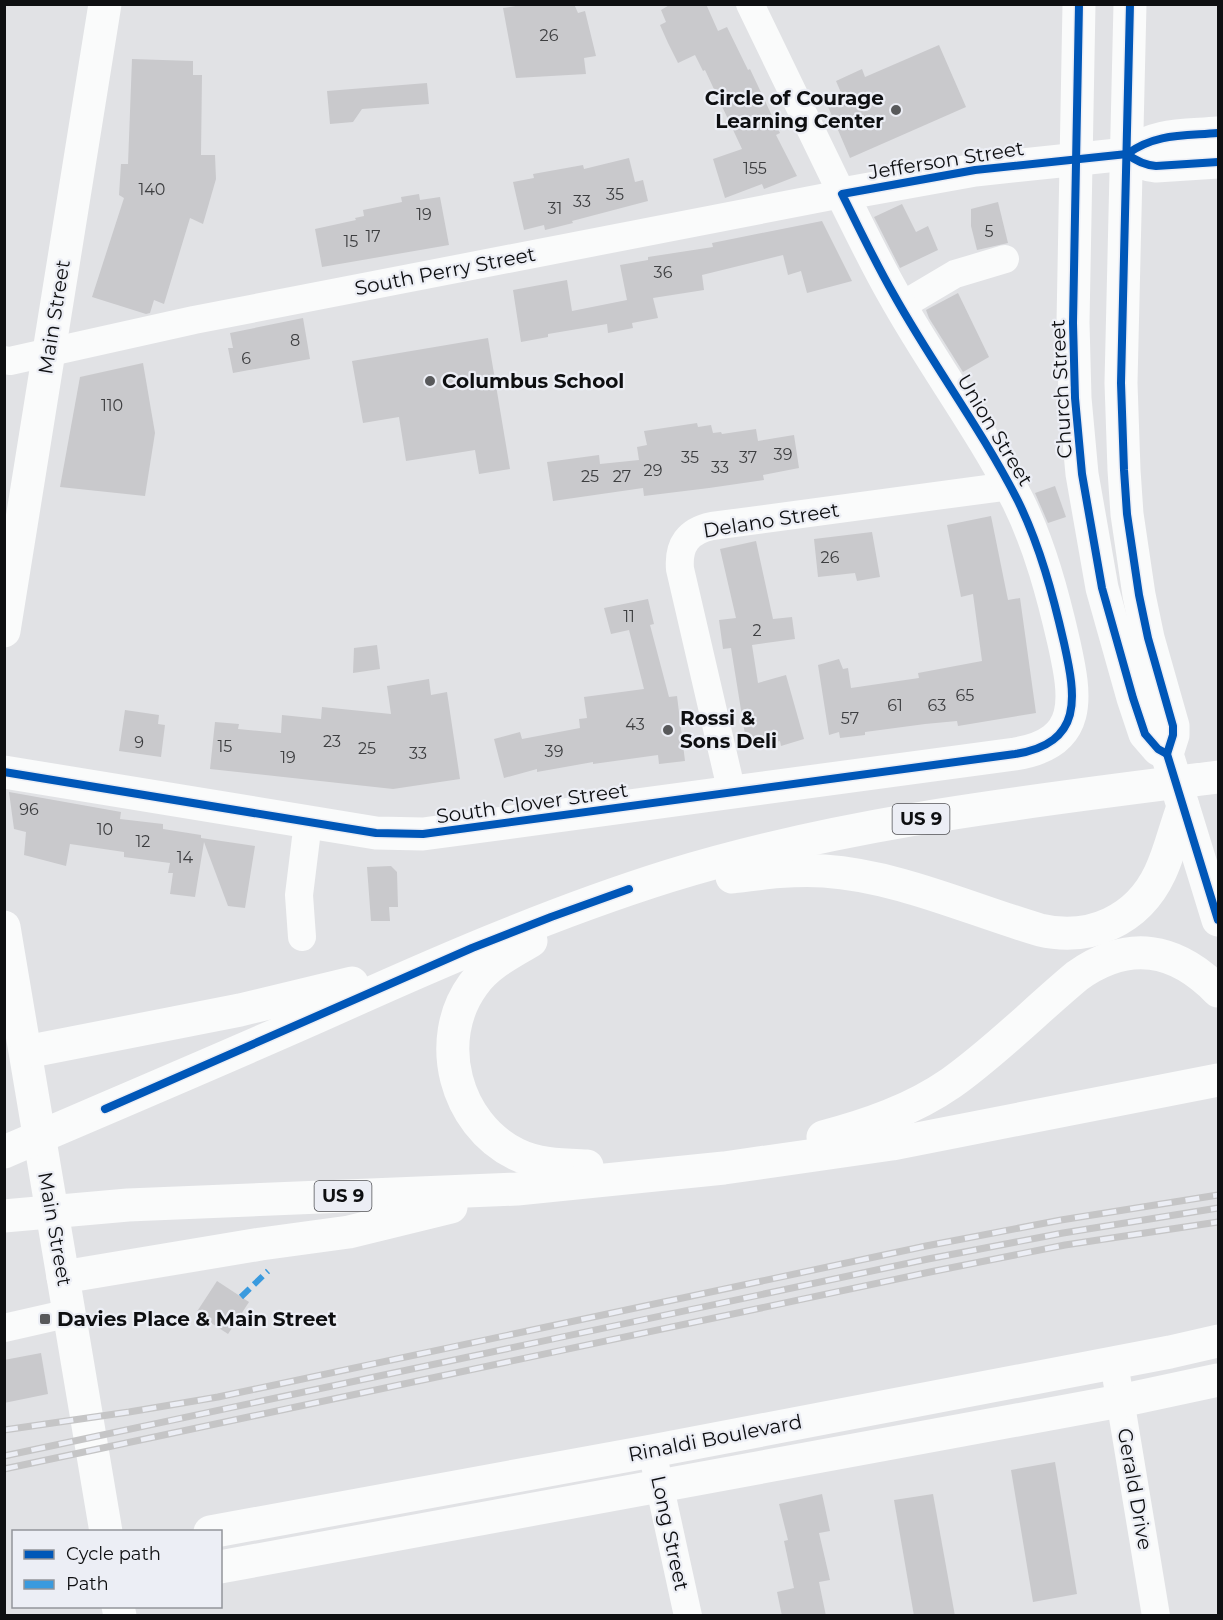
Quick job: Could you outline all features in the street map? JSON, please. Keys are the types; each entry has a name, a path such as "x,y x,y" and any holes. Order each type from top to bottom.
{"main road":[{"name":"Main Street","path":"4,631 105,4"},
{"name":"Church Street","path":"1079,4 1073,323 1078,437 1088,513 1102,588 1145,734 1150,741 1167,754"},
{"path":"1130,4 1122,383 1127,514 1148,638 1173,726 1173,735 1167,754 1218,920"},
{"name":"Jefferson Street","path":"842,194 956,173 1127,154 1146,141 1157,138 1218,133"},
{"name":"Jefferson Street","path":"1127,154 1136,161 1156,166 1218,162"},
{"name":"Union Street","path":"842,194 901,306 1010,486 1028,523 1042,562 1065,649 1072,686 1071,717 1060,735"},
{"name":"South Clover Street","path":"4,772 376,833 423,834 1026,753 1044,747 1060,735"},
{"name":"US 9","path":"4,1152 472,948 617,893 748,854 880,826 996,806 1218,777"},
{"path":"1183,807 1218,843"},
{"path":"1183,807 1160,872 1143,898 1121,919 1103,928 1083,933 1061,934 1040,930 891,883 825,871 777,872 617,893 498,960 472,986 457,1017 454,1034 453,1059 457,1085 470,1113 480,1127 504,1148 530,1160 554,1165 698,1171 863,1125 916,1104 950,1084 982,1059 1077,975 1111,958 1142,953 1171,957 1190,967 1218,991"},
{"name":"Main Street","path":"4,927 11,1006 26,1052 106,1530"},
{"path":"26,1052 303,996 472,948"},
{"name":"US 9","path":"4,1216 128,1205 432,1193 558,1185 698,1171 810,1157 882,1145 1218,1080"},
{"path":"63,1276 349,1232 558,1185"},
{"name":"Rinaldi Boulevard","path":"221,1530 1113,1363 1218,1341"},
{"name":"Rinaldi Boulevard","path":"222,1568 1120,1401 1218,1380"}],"street":[{"name":"Union Street","path":"750,4 842,194"},
{"name":"South Perry Street","path":"4,360 10,361 194,320 842,194"},
{"path":"901,306 955,274 1005,259"},
{"name":"Delano Street","path":"732,793 680,569 681,549 691,534 701,528 712,526 1010,486"},
{"path":"302,937 299,895 308,822"},
{"path":"4,1328 69,1313"},
{"name":"Gerald Drive","path":"1113,1363 1156,1616"},
{"name":"Long Street","path":"652,1450 688,1616"}],"building":[{"path":"528,4 574,4 578,13 585,11 596,56 584,58 586,74 516,78 503,8"},
{"path":"671,4 706,4 718,31 727,27 748,70 750,69 780,133 776,135 797,176 764,189 762,184 725,198 713,159 742,149 705,70 703,71 695,55 678,63 668,43 660,25 666,22 661,10"},
{"path":"939,45 966,107 850,158 826,102 842,95 836,81 862,69 865,77"},
{"path":"132,59 193,61 193,75 202,75 201,155 215,155 216,179 203,224 190,218 164,304 154,300 150,313 146,314 92,297 124,198 119,195 121,164 128,164"},
{"path":"427,83 429,104 362,109 353,122 330,124 327,91"},
{"path":"629,158 635,182 643,180 648,201 545,230 544,225 524,230 513,182 534,178 533,174 583,165 584,169"},
{"path":"419,194 420,200 440,197 449,245 322,267 315,229 356,220 355,218 364,216 363,210 402,202 401,197"},
{"path":"998,202 1008,243 977,250 971,226 971,209"},
{"path":"902,204 916,232 928,226 938,250 900,268 874,217"},
{"path":"822,221 852,281 807,293 801,271 788,275 783,255 702,275 704,290 653,298 658,318 632,323 633,328 608,333 607,324 548,334 548,337 521,342 513,290 567,280 572,311 627,300 620,265 648,260 648,257 713,247 712,243"},
{"path":"958,293 989,357 963,372 926,310"},
{"path":"303,318 310,359 233,373 228,348 233,348 230,333"},
{"path":"488,338 510,469 479,474 475,450 406,461 399,417 363,423 352,361"},
{"path":"143,363 155,433 145,496 60,487 80,377"},
{"path":"697,423 698,427 711,425 713,433 721,432 722,434 756,429 758,441 794,435 799,468 763,475 764,480 709,488 644,496 643,488 553,501 547,462 599,455 600,464 639,460 637,447 647,445 644,431"},
{"path":"1055,486 1066,517 1048,523 1035,493"},
{"path":"991,516 1008,600 1020,598 1036,713 958,726 957,721 865,732 865,735 840,738 839,732 829,735 818,665 839,659 843,669 848,668 851,688 919,678 918,673 982,661 973,594 961,597 947,525"},
{"path":"872,532 880,577 857,581 855,573 818,577 814,539"},
{"path":"756,541 773,619 792,617 795,639 752,645 758,683 786,675 804,739 781,746 780,741 747,747 731,648 723,649 719,620 736,618 720,549"},
{"path":"648,599 654,624 650,625 669,697 677,696 685,761 659,764 658,755 593,764 593,762 537,772 537,769 504,778 494,739 520,732 522,739 580,728 579,719 587,718 584,697 644,689 629,630 611,634 604,608"},
{"path":"377,645 380,669 353,673 354,648"},
{"path":"429,679 431,695 447,692 460,779 393,789 210,769 215,722 239,724 238,729 281,733 282,715 321,719 322,707 391,714 387,686"},
{"path":"125,710 159,715 158,724 165,725 161,757 119,751"},
{"path":"9,792 121,812 120,819 163,824 163,829 201,835 201,838 255,846 245,908 228,906 204,842 195,897 170,894 173,873 168,873 170,863 124,857 124,852 70,844 66,866 24,855 26,832 14,829"},
{"path":"391,866 397,872 398,907 389,907 390,921 371,921 367,867"},
{"path":"217,1281 249,1302 228,1334 196,1313"},
{"path":"41,1353 48,1394 4,1403 4,1360"},
{"path":"1055,1462 1077,1594 1033,1602 1011,1470"},
{"path":"822,1494 830,1531 819,1533 830,1580 819,1582 826,1616 782,1616 777,1592 794,1588 784,1541 788,1540 779,1504"},
{"path":"933,1494 955,1616 914,1616 894,1500"}],"railway":[{"path":"4,1430 218,1397 926,1246 1061,1220 1218,1195"},
{"path":"4,1456 928,1259 1063,1233 1218,1208"},
{"path":"4,1469 930,1272 1065,1245 1218,1222"}],"marked path":[{"path":"241,1297 268,1271"}],"cycle path":[{"path":"1079,4 1073,323 1075,398 1082,474 1102,588 1133,698 1145,734 1158,749 1167,754"},
{"path":"1130,4 1121,383 1127,514 1148,638 1173,726 1173,735 1167,754 1218,920"},
{"path":"4,772 376,833 423,834 1015,754 1037,748 1053,740 1064,728 1070,715 1071,682 1050,589 1026,518 1004,475 894,295 842,194 975,170 1127,154 1138,147 1160,139 1218,133"},
{"path":"1127,154 1140,162 1156,166 1218,162"},
{"path":"105,1109 472,948 629,889"}],"place":[{"name":"Circle of Courage Learning Center","path":"896,110"},
{"name":"Columbus School","path":"430,381"},
{"name":"Rossi & Sons Deli","path":"668,730"},
{"name":"Davies Place & Main Street","path":"45,1319"}]}
